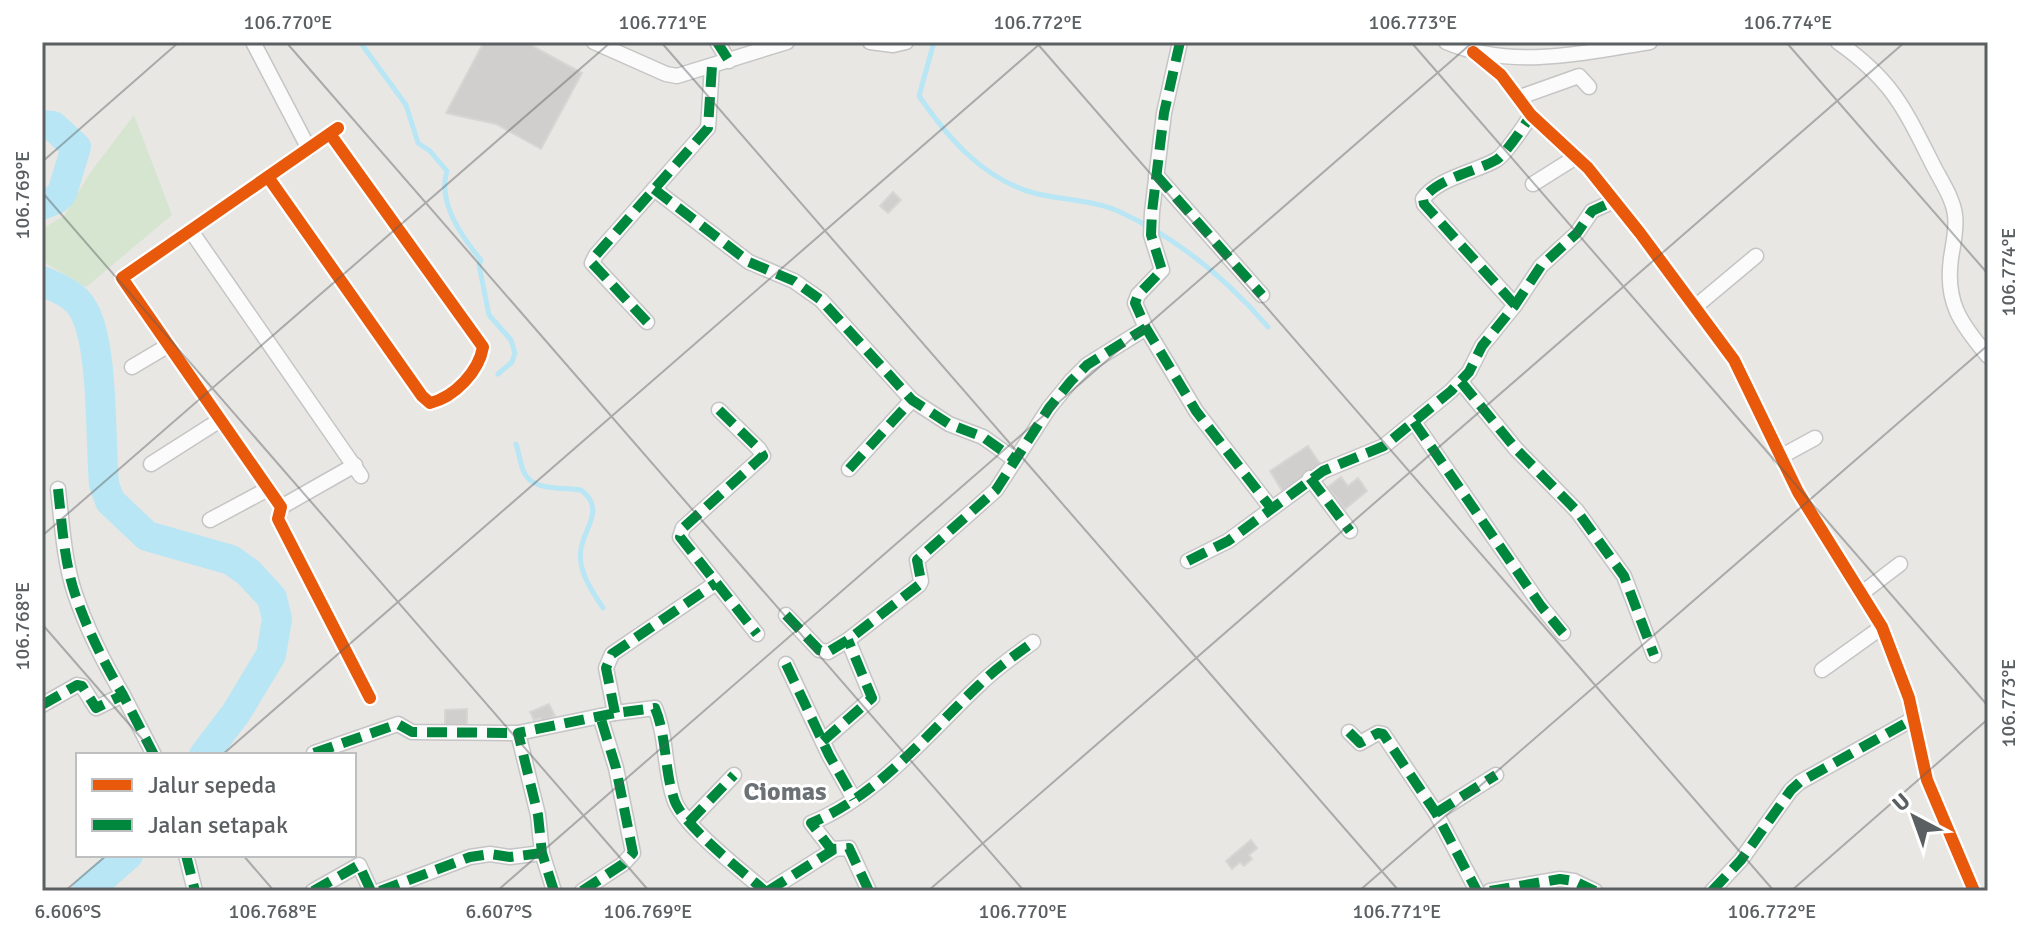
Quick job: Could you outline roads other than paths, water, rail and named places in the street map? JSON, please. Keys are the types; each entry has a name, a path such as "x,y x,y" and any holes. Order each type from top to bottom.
{"street":[{"path":"253,42 309,149"},
{"path":"594,42 672,76 684,75 787,42"},
{"path":"717,42 729,61"},
{"path":"870,42 893,45 906,42"},
{"path":"1180,42 1164,113 1152,212 1151,235 1162,270 1136,299 1136,308 1196,411 1271,508"},
{"path":"1446,42 1473,52 1543,58 1650,42"},
{"path":"1838,42 1867,64 1893,91 1940,177 1955,213 1949,272 1952,303 1959,319 1988,356"},
{"path":"1473,52 1501,75 1531,115 1576,157 1614,201 1734,360 1807,508 1882,627 1909,698 1927,780 1974,891"},
{"path":"647,322 592,263 708,128 712,66"},
{"path":"1520,97 1579,76 1589,87"},
{"path":"1515,305 1424,204 1423,199 1432,190 1471,169 1496,160 1531,115"},
{"path":"268,177 422,396 430,403 443,400 481,362 483,347 334,131 122,278 281,507 278,519 370,698"},
{"path":"1533,184 1576,157"},
{"path":"1156,175 1262,295"},
{"path":"654,189 749,262 794,281 821,300 912,400 949,424 983,437 1014,459"},
{"path":"1188,561 1228,541 1310,478 1337,464 1378,450 1414,422 1461,382 1482,346 1551,255 1573,238 1592,211 1614,201"},
{"path":"191,231 358,470 281,507"},
{"path":"1695,307 1756,256"},
{"path":"786,615 823,652 828,652 919,585 919,558 996,490 1014,459 1071,381 1087,365 1146,328"},
{"path":"132,367 169,345"},
{"path":"1461,382 1516,449 1577,511 1624,576 1654,655"},
{"path":"849,469 912,400"},
{"path":"719,410 763,456 680,533 682,541 757,634"},
{"path":"151,464 220,420"},
{"path":"1414,422 1563,633"},
{"path":"1780,457 1815,438"},
{"path":"1310,478 1350,531"},
{"path":"58,489 62,530 75,593 101,657 153,753"},
{"path":"210,520 268,489"},
{"path":"1862,593 1900,564"},
{"path":"582,891 623,864 633,853 607,714 606,668 612,654 716,583"},
{"path":"1822,670 1882,627"},
{"path":"823,741 872,698 848,640"},
{"path":"833,850 811,823 854,799 932,733 980,684 1033,642"},
{"path":"786,664 854,799"},
{"path":"42,705 77,685 82,686 96,708 123,695"},
{"path":"314,753 398,724 412,732 518,733 607,714 655,708 675,804 689,822 767,891 833,850 849,848 869,891"},
{"path":"1712,891 1741,860 1800,782 1913,719"},
{"path":"1349,732 1360,743 1378,733 1383,734 1436,813 1477,891"},
{"path":"518,733 538,815 542,853 554,891"},
{"path":"689,822 734,775"},
{"path":"1436,813 1496,775"},
{"path":"380,891 482,854 510,857 542,853"},
{"path":"186,857 195,891"},
{"path":"313,891 359,865 371,891"},
{"path":"1490,891 1560,879 1574,881 1595,891"}],"waterway":[{"path":"360,42 406,105 418,143 430,151 447,171 445,195 448,207 459,230 481,260 479,265 489,315 511,340 515,353 512,362 498,374"},
{"path":"934,42 919,96 968,155 1016,187 1108,207 1161,234 1218,276 1268,327"},
{"path":"42,125 53,126 76,147 62,193 42,205"},
{"path":"42,281 76,300 90,325 98,368 104,484 110,501 147,536 231,560 249,573 272,598 277,619 271,655 236,713 206,753"},
{"path":"516,444 523,470 533,482 548,487 581,490 592,504 592,519 580,557 586,580 603,608"},
{"path":"87,891 126,857"}],"district":[{"name":"Ciomas","path":"785,791"}]}
